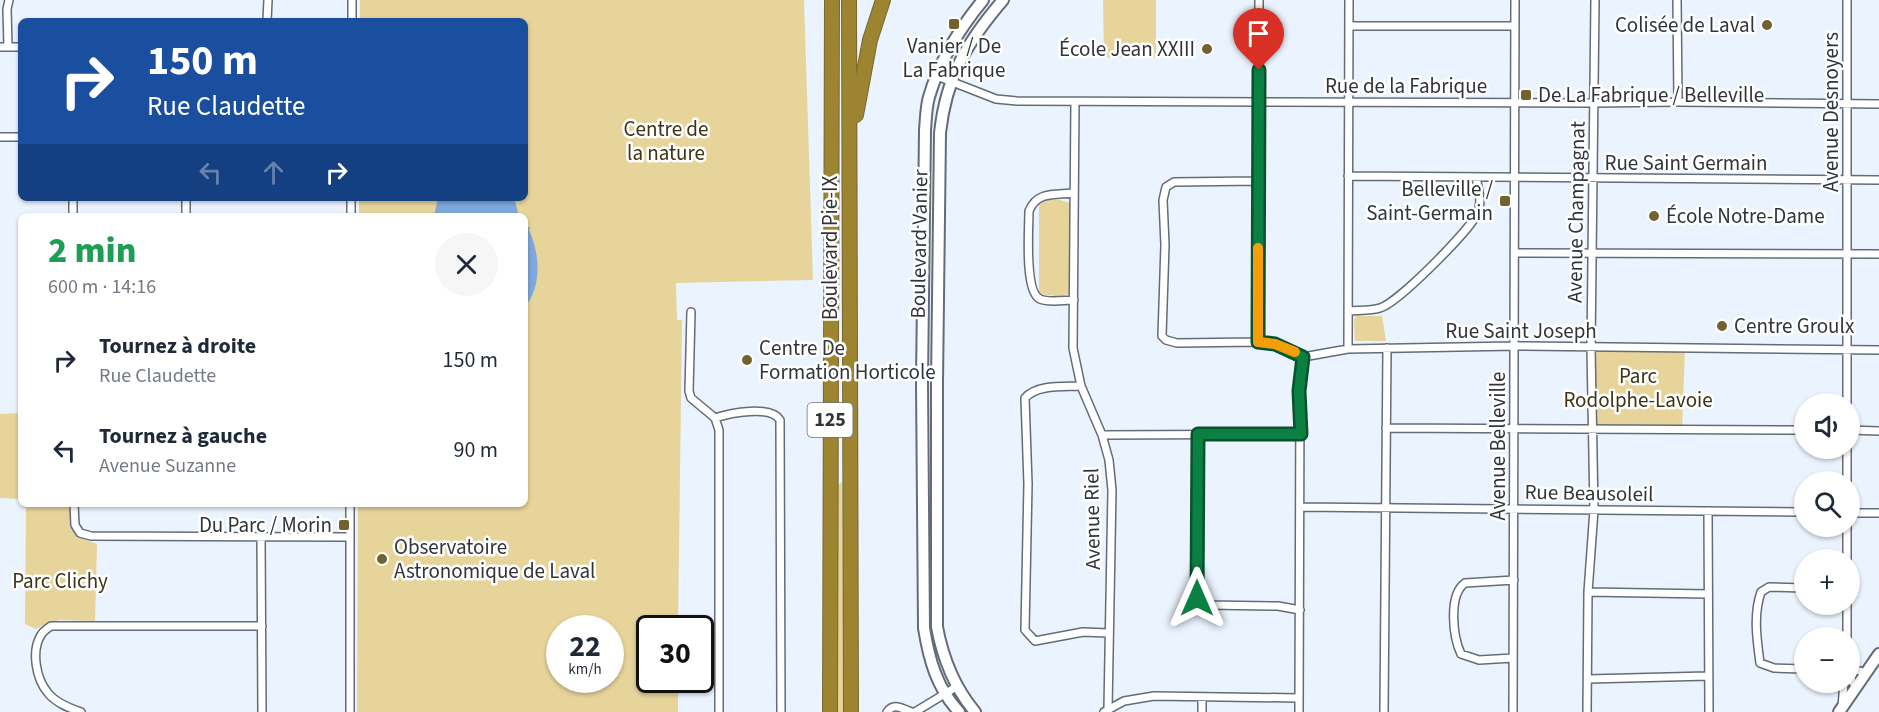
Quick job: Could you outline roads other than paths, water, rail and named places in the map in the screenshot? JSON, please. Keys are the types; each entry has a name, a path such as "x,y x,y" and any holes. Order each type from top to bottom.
{"highway":[{"name":"Boulevard Pie-IX","path":"830,712 831,0"},
{"name":"Boulevard Pie-IX","path":"849,0 850,712"},
{"path":"850,143 870,40 883,0"}],"street":[{"path":"4,47 9,0"},
{"path":"267,18 268,0"},
{"path":"352,0 352,18"},
{"name":"Boulevard Vanier","path":"959,712 945,695 929,659 924,616 922,382 925,130 928,99 937,76 969,17 983,0"},
{"name":"Boulevard Vanier","path":"975,712 956,687 941,648 938,627 937,382 940,132 943,106 963,52 1003,0"},
{"path":"1258,342 1259,0"},
{"path":"1348,349 1349,0"},
{"name":"Avenue Belleville","path":"1513,712 1515,0"},
{"name":"Avenue Champagnat","path":"1587,712 1588,592 1594,510 1591,348 1595,0"},
{"path":"1677,0 1678,102"},
{"name":"Avenue Desnoyers","path":"1847,0 1847,393"},
{"path":"1349,26 1515,26"},
{"name":"Rue de la Fabrique","path":"937,76 996,99 1017,101 1879,104"},
{"name":"Avenue Riel","path":"1075,102 1073,348 1081,386 1102,435 1109,460 1112,490 1106,710"},
{"path":"0,137 18,137"},
{"name":"Rue Saint Germain","path":"1348,176 1879,180"},
{"path":"1348,311 1381,308 1389,303 1410,286 1463,233 1477,214 1480,199 1476,177"},
{"path":"1258,181 1174,182 1166,187 1163,200 1165,245 1162,336 1166,340 1177,343 1258,342 1281,346 1303,357 1299,391 1301,434 1299,712"},
{"path":"1074,194 1039,196 1032,203 1029,211 1029,282 1035,295 1040,299 1074,300"},
{"path":"1515,253 1879,254"},
{"path":"691,312 689,391 691,398 715,418 719,430 719,712"},
{"name":"Rue Saint Joseph","path":"1303,357 1348,349 1515,346 1879,350"},
{"path":"1384,712 1387,348"},
{"path":"1081,386 1030,392 1025,398 1028,484 1025,630 1035,641 1083,633 1108,633"},
{"path":"715,418 730,413 768,412 778,416 781,425 781,712"},
{"path":"1386,428 1794,430"},
{"path":"1860,430 1879,431"},
{"path":"1198,434 1197,598 1206,605 1278,606 1300,610"},
{"path":"1102,435 1301,434"},
{"path":"74,507 75,525 80,532 91,536 350,537"},
{"path":"350,507 350,712"},
{"name":"Rue Beausoleil","path":"1300,507 1794,512"},
{"path":"1708,511 1709,712"},
{"path":"1860,513 1879,513"},
{"path":"261,536 262,712"},
{"path":"1513,658 1479,660 1461,654 1456,643 1454,599 1459,587 1465,584 1514,580"},
{"path":"1794,588 1769,588 1761,592 1757,605 1757,634 1760,663 1774,668 1794,669"},
{"path":"1588,592 1708,594"},
{"path":"81,712 65,706 48,693 36,670 36,645 41,633 51,626 262,626"},
{"path":"1860,682 1879,654"},
{"path":"1860,671 1866,673"},
{"path":"1588,679 1708,676"},
{"path":"887,712 896,706 914,712 956,687"},
{"path":"1840,710 1842,693"},
{"path":"1840,710 1852,693"},
{"path":"1106,710 1134,698 1154,696 1299,698"},
{"path":"1202,698 1202,712"}],"water":[{"path":"437,201 515,201 518,213 435,213"},
{"path":"528,227 533,239 538,270 528,303"}],"place":[{"name":"Vanier / De La Fabrique","path":"954,24"},
{"name":"Colisée de Laval","path":"1767,25"},
{"name":"École Jean XXIII","path":"1207,49"},
{"name":"De La Fabrique / Belleville","path":"1526,95"},
{"name":"Belleville / Saint-Germain","path":"1505,201"},
{"name":"École Notre-Dame","path":"1654,216"},
{"name":"Centre Groulx","path":"1722,326"},
{"name":"Centre De Formation Horticole","path":"747,360"},
{"name":"Du Parc / Morin","path":"344,525"},
{"name":"Observatoire Astronomique de Laval","path":"382,559"}],"park label":[{"name":"Centre de la nature","path":"666,141"},
{"name":"Parc Rodolphe-Lavoie","path":"1638,388"},
{"name":"Parc Clichy","path":"60,581"}]}
